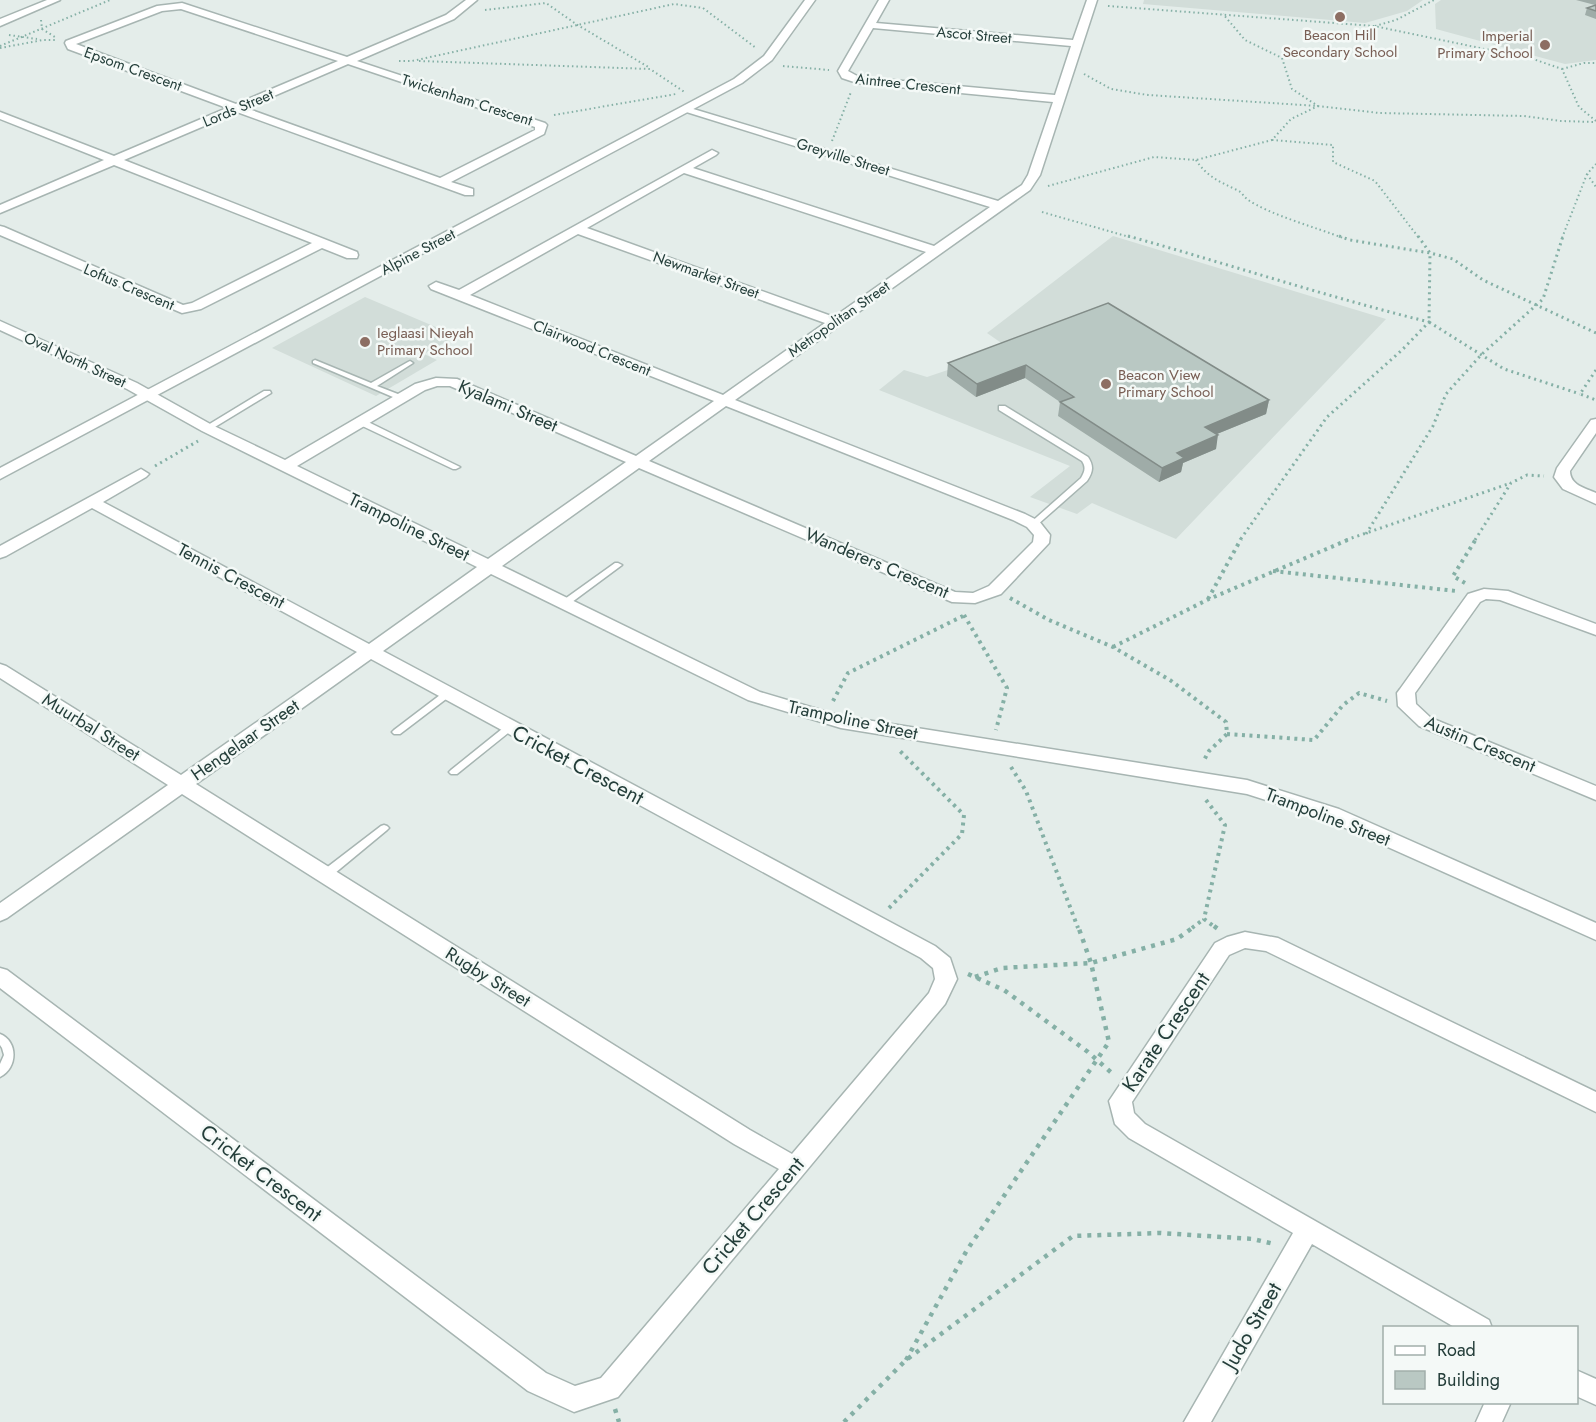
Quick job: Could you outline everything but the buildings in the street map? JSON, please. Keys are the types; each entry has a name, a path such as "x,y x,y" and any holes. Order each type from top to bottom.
{"street":[{"path":"0,23 55,0"},
{"name":"Lords Street","path":"0,209 458,13 472,0"},
{"name":"Alpine Street","path":"0,474 738,81 762,64 810,0"},
{"name":"Aintree Crescent","path":"884,0 842,73 848,77 1059,99"},
{"name":"Metropolitan Street","path":"491,567 1031,182 1091,3"},
{"name":"Epsom Crescent","path":"238,108 69,44 160,8 182,6 349,61"},
{"name":"Ascot Street","path":"870,25 1078,44"},
{"name":"Twickenham Crescent","path":"349,61 541,125 540,132 441,182"},
{"path":"238,108 469,192"},
{"name":"Greyville Street","path":"686,110 1000,206"},
{"path":"0,115 352,255"},
{"path":"460,295 712,153"},
{"path":"683,169 935,251"},
{"name":"Newmarket Street","path":"577,229 836,322"},
{"name":"Loftus Crescent","path":"0,230 182,309 196,306 322,243"},
{"name":"Clairwood Crescent","path":"436,286 723,401"},
{"name":"Oval North Street","path":"4,331 132,386 148,397"},
{"name":"Kyalami Street","path":"286,466 400,398 420,387 436,382 452,382 639,461"},
{"name":"Trampoline Street","path":"148,397 203,434 286,466 754,696 783,706 871,727 1247,788 1290,798 1332,814 1596,932"},
{"path":"723,401 1033,524 1042,535 1041,543 995,590"},
{"path":"1596,423 1562,471 1562,477 1568,486 1596,499"},
{"name":"Wanderers Crescent","path":"639,461 952,597 975,598 995,590"},
{"path":"0,553 144,472"},
{"name":"Tennis Crescent","path":"92,502 370,652"},
{"name":"Hengelaar Street","path":"0,913 491,567"},
{"path":"1484,594 1502,596 1596,630"},
{"name":"Austin Crescent","path":"1484,594 1474,598 1406,693 1407,706 1425,722 1596,793"},
{"name":"Cricket Crescent","path":"0,976 537,1382 574,1399 609,1388 937,998 946,979 943,964 928,952 370,652"},
{"name":"Muurbal Street","path":"0,670 182,785"},
{"name":"Rugby Street","path":"182,785 742,1137 795,1167"},
{"path":"1233,941 1248,939 1271,944 1596,1103"},
{"name":"Karate Crescent","path":"1233,941 1222,949 1128,1087 1120,1101 1124,1117 1137,1131 1301,1240 1476,1326"},
{"name":"Judo Street","path":"1197,1422 1301,1240"},
{"path":"1578,1383 1596,1393"},
{"path":"1489,1422 1497,1404"}],"lane":[{"path":"315,362 400,398"},
{"path":"371,386 410,363"},
{"path":"203,434 267,393"},
{"path":"1002,408 1042,431 1089,464 1089,470 1084,478 1033,524"},
{"path":"359,421 456,466"},
{"path":"565,603 618,565"},
{"path":"397,732 447,694"},
{"path":"453,772 510,727"},
{"path":"325,875 384,828"},
{"path":"0,1038 10,1051 9,1062 0,1072"}],"path":[{"path":"0,47 110,0"},
{"path":"1374,26 1396,20 1434,0"},
{"path":"458,13 546,3 576,24 694,96"},
{"path":"1091,3 1374,26 1533,58 1562,69 1579,107 1596,121"},
{"path":"412,61 674,4 704,8 759,50"},
{"path":"40,7 44,10 41,20 42,29"},
{"path":"1222,14 1245,40 1282,58 1292,89 1318,106"},
{"path":"0,33 19,38 61,41 42,29"},
{"path":"0,47 43,40"},
{"path":"391,61 650,69"},
{"path":"1562,69 1584,63 1596,63"},
{"path":"779,65 836,71"},
{"path":"1070,66 1111,89 1148,95 1220,102 1318,106 1379,113 1524,116 1561,121 1596,121"},
{"path":"830,147 851,91"},
{"path":"551,115 686,93"},
{"path":"1272,140 1292,119 1318,106"},
{"path":"1039,189 1154,157 1196,160 1272,140 1333,145 1333,162 1375,181 1411,225 1430,254 1429,322 1402,350 1327,417 1240,540 1208,599"},
{"path":"1196,160 1202,170 1224,185 1240,191 1246,199 1278,214 1350,240 1453,259 1483,280 1596,333"},
{"path":"1366,534 1433,426 1446,394 1481,355 1543,299 1556,253 1587,174 1596,164"},
{"path":"1587,174 1596,187"},
{"path":"1042,212 1249,270 1349,302 1429,322 1504,369 1596,400"},
{"path":"1580,394 1596,370"},
{"path":"144,472 203,434"},
{"path":"1113,647 1172,615 1271,571 1366,534 1511,483 1527,475 1562,477"},
{"path":"1484,594 1453,576 1511,483"},
{"path":"1271,571 1484,594"},
{"path":"995,590 1049,620 1113,647 1170,680 1226,722 1227,735"},
{"path":"825,717 848,673 964,615 1007,688 996,725 998,746 1026,791 1091,963 1109,1042 968,1251 906,1360"},
{"path":"1203,763 1209,752 1227,735 1314,740 1343,705 1359,693 1407,706"},
{"path":"874,924 962,834 964,815 895,746"},
{"path":"975,977 1002,968 1091,963 1177,939 1204,919 1226,825 1203,796"},
{"path":"1204,919 1233,941"},
{"path":"943,964 1004,990 1098,1061 1128,1087"},
{"path":"844,1422 906,1360 1073,1236 1160,1233 1301,1240"}],"shaded area":[{"name":"Beacon Hill Secondary School","path":"1144,0 1423,0 1407,11 1365,23 1143,4"},
{"name":"Imperial Primary School","path":"1441,0 1596,0 1596,60 1565,64 1436,29 1435,4"},
{"name":"Beacon View Primary School","path":"1113,236 1386,319 1176,539 1092,503 1077,514 1030,497 1070,466 879,390 904,370 927,377 1010,349 987,333"},
{"name":"Ieglaasi Nieyah Primary School","path":"365,297 457,336 424,354 437,360 376,396 272,348"}],"place":[{"name":"Beacon Hill Secondary School","path":"1340,17"},
{"name":"Imperial Primary School","path":"1545,45"},
{"name":"Ieglaasi Nieyah Primary School","path":"365,342"},
{"name":"Beacon View Primary School","path":"1106,384"}]}
